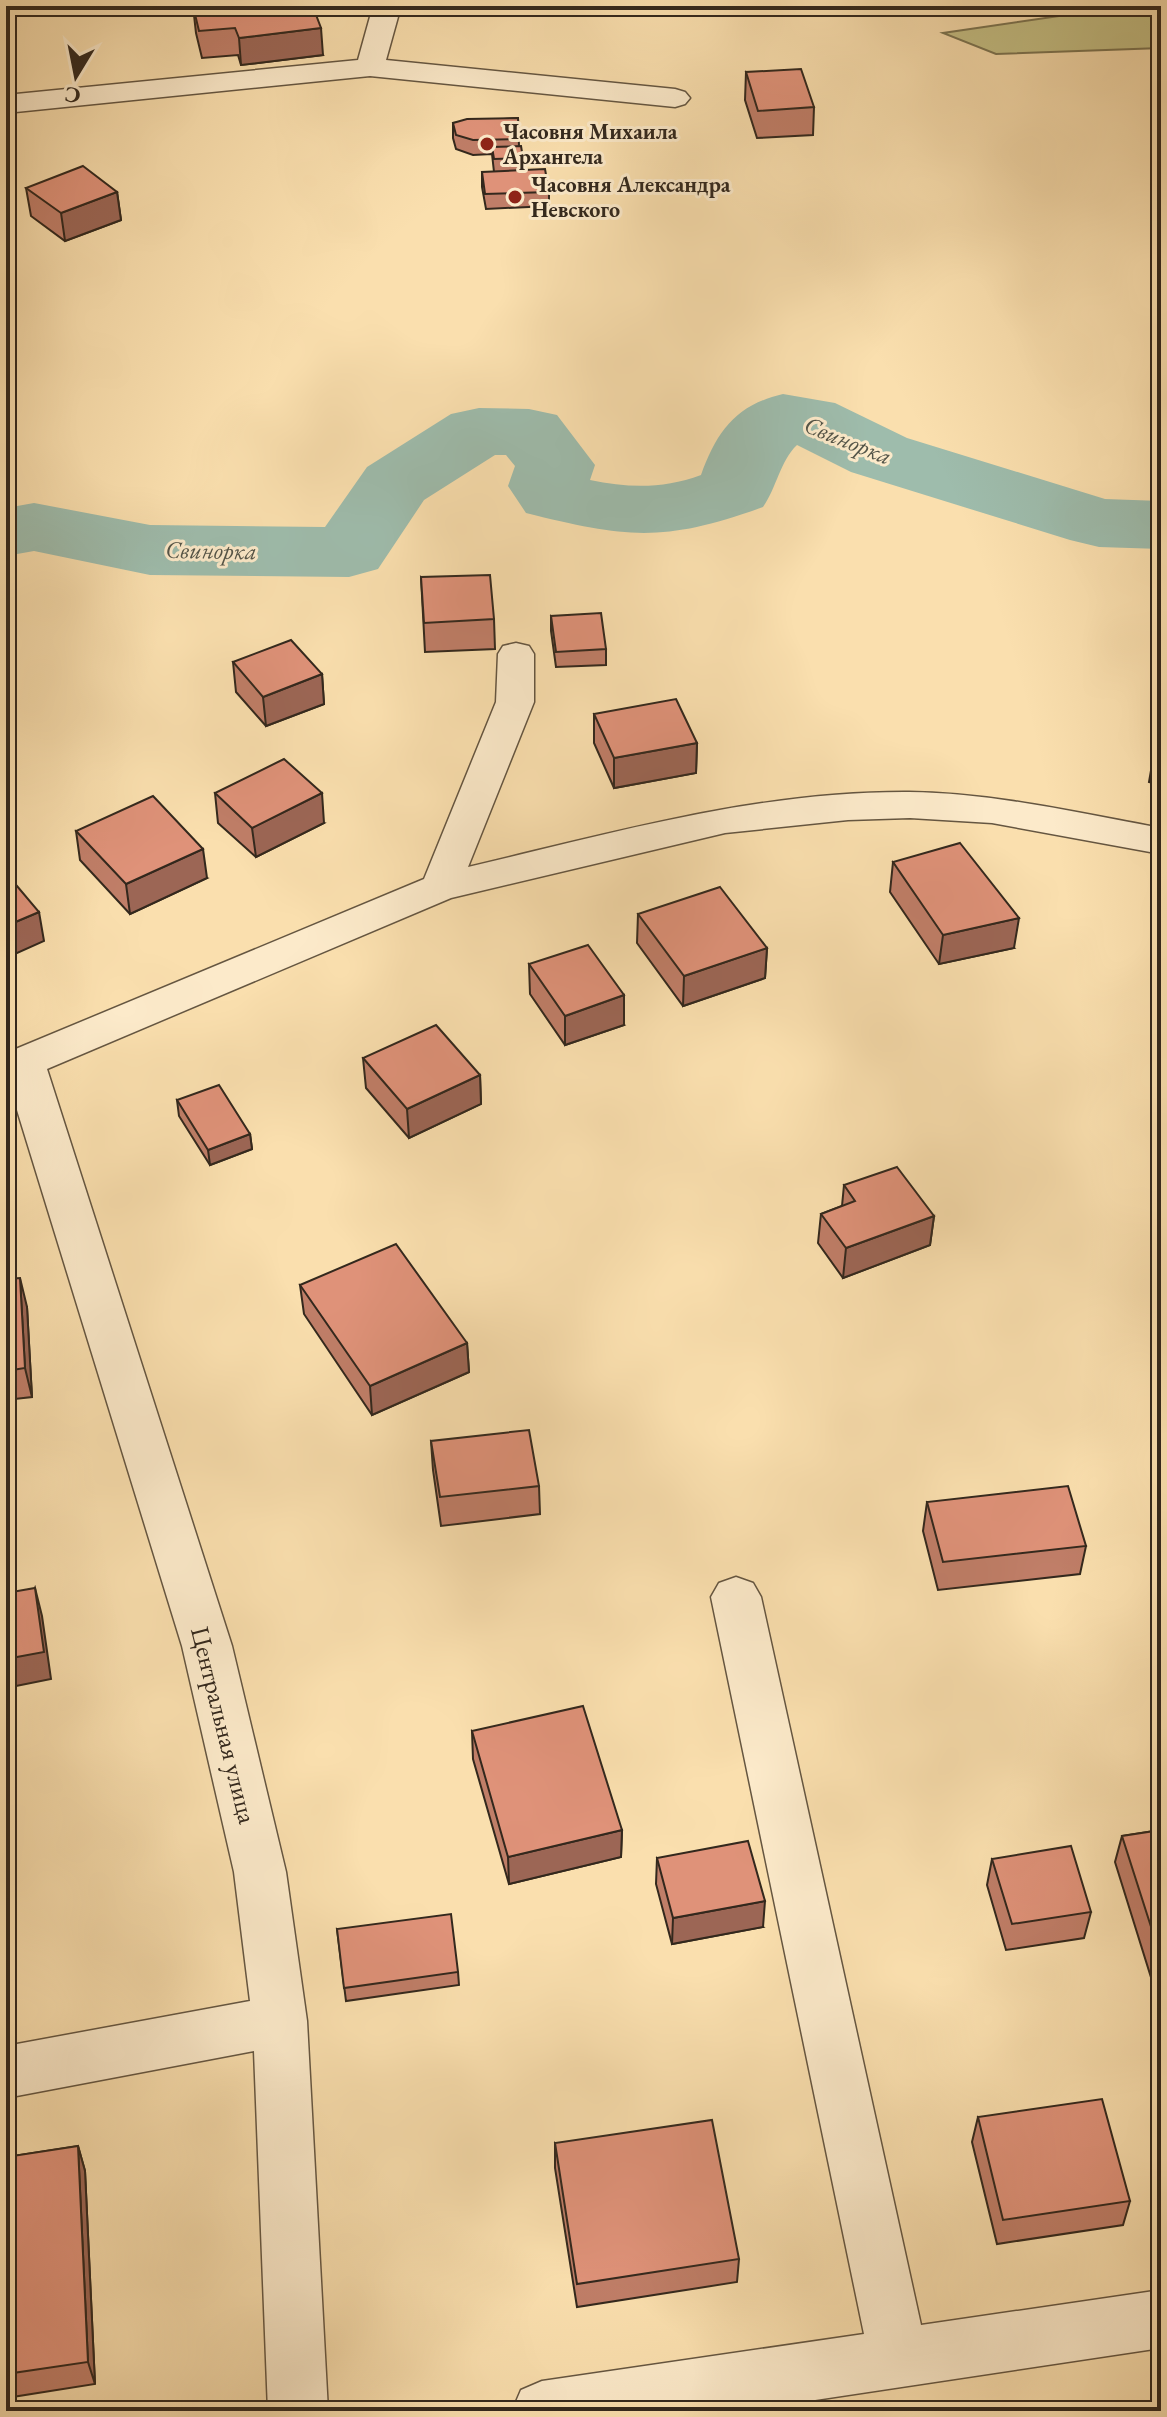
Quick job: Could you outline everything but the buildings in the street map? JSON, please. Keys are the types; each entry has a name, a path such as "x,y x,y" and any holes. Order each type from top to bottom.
{"street":[{"path":"370,67 387,6"},
{"path":"6,104 370,67 675,98"},
{"path":"440,887 515,702 516,654"},
{"path":"15,1067 440,887 725,820 848,807 910,805 992,810 1161,841"},
{"name":"Центральная улица","path":"15,1067 207,1646 260,1872 280,2021 298,2411"},
{"path":"736,1597 899,2358"},
{"path":"6,2072 280,2021"},
{"path":"542,2411 1161,2319"}],"shaded area":[{"path":"1128,6 1161,6 1161,48 996,54 943,33"}],"waterway":[{"name":"Свинорка","path":"6,532 34,527 150,550 349,552 395,484 479,431 529,432 555,465 548,486 554,496 625,510 665,510 735,490 751,445 783,417 807,420 879,455 1099,523 1161,525"}],"place":[{"name":"Часовня Михаила Архангела","path":"487,144"},
{"name":"Часовня Александра Невского","path":"515,197"}]}
